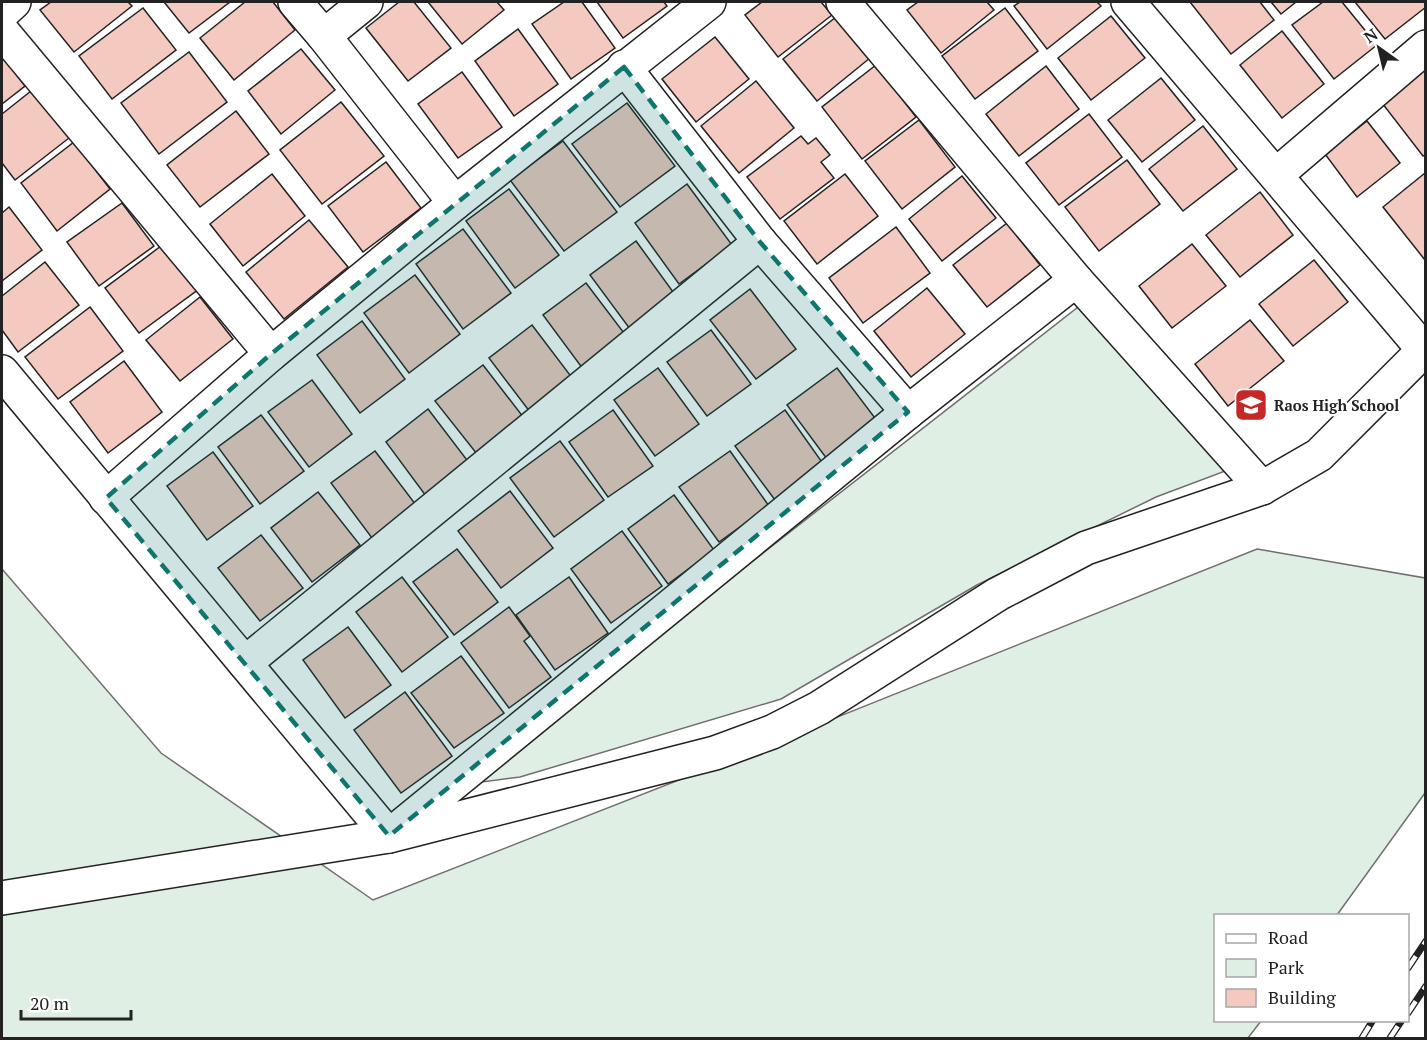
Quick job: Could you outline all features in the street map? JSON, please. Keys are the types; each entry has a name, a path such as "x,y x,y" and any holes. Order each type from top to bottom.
{"street":[{"path":"2,13 14,2"},
{"path":"295,2 455,203"},
{"path":"324,36 366,2"},
{"path":"106,498 271,354 624,67 709,2"},
{"path":"843,2 1076,280 1262,488"},
{"path":"2,897 389,836 716,753 772,732 819,708 998,594 1086,548 1262,488 1319,455 1425,349 1276,175 1139,6"},
{"path":"2,31 271,354"},
{"path":"1276,175 1425,48"},
{"path":"624,67 760,242 908,412"},
{"path":"245,663 760,242"},
{"path":"389,836 908,412 1076,280"},
{"path":"2,372 389,836"}],"highlighted area":[{"path":"624,67 760,242 908,412 389,836 106,498 271,354"}],"green space":[{"path":"1082,304 1228,470 1156,497 977,585 781,699 520,777 467,784"},
{"path":"1257,549 1425,578 1425,793 1338,914 1214,914 1214,1022 1260,1022 1248,1038 2,1038 2,569 161,753 373,900"}],"building":[{"path":"51,2 128,2 132,6 74,52 40,10"},
{"path":"164,2 230,2 189,33"},
{"path":"245,2 273,2 295,30 234,80 200,38"},
{"path":"399,2 414,2 451,48 408,81 366,28"},
{"path":"428,2 497,2 504,10 462,44"},
{"path":"564,2 582,2 615,48 571,79 532,24"},
{"path":"597,2 664,2 667,6 623,38"},
{"path":"762,2 821,2 832,15 778,57 745,15"},
{"path":"918,2 987,2 994,10 941,53 907,10"},
{"path":"1020,2 1097,2 1101,6 1047,49 1014,6"},
{"path":"1190,2 1260,2 1274,20 1231,54"},
{"path":"1271,2 1296,2 1281,14"},
{"path":"1323,2 1342,2 1377,45 1334,79 1292,25"},
{"path":"1355,2 1425,2 1426,7 1385,39"},
{"path":"143,8 176,50 112,99 79,56"},
{"path":"1005,8 1038,51 975,99 942,56"},
{"path":"1111,16 1145,58 1091,100 1058,58"},
{"path":"836,17 870,58 817,101 783,59"},
{"path":"518,29 558,84 514,116 475,61"},
{"path":"1282,31 1324,84 1282,118 1240,65"},
{"path":"715,37 749,79 696,122 662,79"},
{"path":"301,49 335,90 281,134 248,91"},
{"path":"189,52 227,102 159,154 121,103"},
{"path":"2,56 25,86 2,104"},
{"path":"876,65 916,117 862,159 822,107"},
{"path":"1046,66 1079,109 1019,156 986,114"},
{"path":"1426,69 1426,154 1423,156 1382,103"},
{"path":"462,72 502,127 458,158 418,104"},
{"path":"1161,78 1195,120 1142,162 1108,120"},
{"path":"756,81 794,128 739,173 701,126"},
{"path":"31,91 69,138 15,180 2,163 2,114"},
{"path":"341,102 384,156 322,204 280,150"},
{"path":"627,103 675,166 620,207 572,144"},
{"path":"236,111 269,154 200,207 167,165"},
{"path":"1089,114 1122,157 1059,205 1026,163"},
{"path":"919,120 955,167 902,209 865,161"},
{"path":"1367,121 1400,163 1357,197 1325,154"},
{"path":"1203,126 1237,169 1183,211 1149,169"},
{"path":"801,136 808,144 816,138 830,155 821,162 834,178 780,219 747,177"},
{"path":"563,141 617,212 564,251 510,180"},
{"path":"74,142 110,189 57,231 21,183"},
{"path":"1127,160 1160,204 1099,251 1065,207"},
{"path":"386,162 421,208 363,252 328,206"},
{"path":"1425,173 1426,259 1425,260 1383,207"},
{"path":"272,174 305,216 243,266 210,224"},
{"path":"845,174 878,216 817,264 784,221"},
{"path":"962,176 996,218 942,261 909,219"},
{"path":"687,184 732,245 679,284 635,223"},
{"path":"509,189 559,255 515,288 466,221"},
{"path":"1260,192 1293,235 1240,277 1206,235"},
{"path":"122,203 154,246 99,286 67,242"},
{"path":"9,207 42,250 2,281 2,213"},
{"path":"309,220 348,267 284,319 246,272"},
{"path":"1007,223 1040,265 987,307 953,265"},
{"path":"896,227 930,273 863,323 829,278"},
{"path":"463,229 511,293 463,329 416,264"},
{"path":"636,241 676,296 630,329 590,275"},
{"path":"165,243 199,289 139,333 105,288"},
{"path":"1192,244 1226,286 1172,328 1139,286"},
{"path":"1314,260 1348,302 1293,346 1259,304"},
{"path":"45,262 79,305 18,352 2,330 2,296"},
{"path":"415,275 460,334 409,373 364,313"},
{"path":"586,283 627,337 583,369 543,315"},
{"path":"927,288 965,334 911,377 874,331"},
{"path":"750,289 796,349 756,379 710,320"},
{"path":"200,297 233,339 180,381 146,340"},
{"path":"90,307 123,351 58,399 25,357"},
{"path":"1250,320 1284,361 1228,406 1195,364"},
{"path":"362,321 405,379 360,413 317,355"},
{"path":"532,325 573,379 530,412 489,358"},
{"path":"711,330 751,384 707,416 667,362"},
{"path":"124,361 162,412 108,453 70,402"},
{"path":"483,365 524,418 477,454 435,401"},
{"path":"658,368 699,424 655,456 614,400"},
{"path":"837,368 878,422 827,459 787,405"},
{"path":"312,380 352,434 309,467 268,412"},
{"path":"428,409 470,464 426,496 386,442"},
{"path":"613,410 653,466 608,497 569,442"},
{"path":"785,410 824,465 775,500 735,446"},
{"path":"261,415 304,471 260,504 218,447"},
{"path":"560,441 604,500 554,537 510,478"},
{"path":"375,451 416,505 372,538 331,483"},
{"path":"730,451 769,506 719,542 679,487"},
{"path":"213,452 253,506 207,540 167,486"},
{"path":"510,491 553,548 501,588 458,531"},
{"path":"318,492 360,545 312,582 271,528"},
{"path":"674,495 714,550 668,584 628,529"},
{"path":"622,531 662,586 611,623 571,569"},
{"path":"261,535 303,588 260,621 218,568"},
{"path":"457,549 498,602 454,635 413,582"},
{"path":"402,577 448,637 402,672 356,612"},
{"path":"569,577 608,633 555,670 516,615"},
{"path":"509,607 530,636 524,641 551,677 509,708 461,643"},
{"path":"348,627 391,685 345,718 303,660"},
{"path":"461,656 504,713 454,748 411,693"},
{"path":"405,692 452,756 401,793 354,730"}],"railway":[{"path":"1409,966 1426,941"},
{"path":"1409,1012 1426,986"},
{"path":"1362,1038 1372,1022"},
{"path":"1390,1038 1401,1022"}],"place":[{"name":"Raos High School","path":"1251,405"}]}
